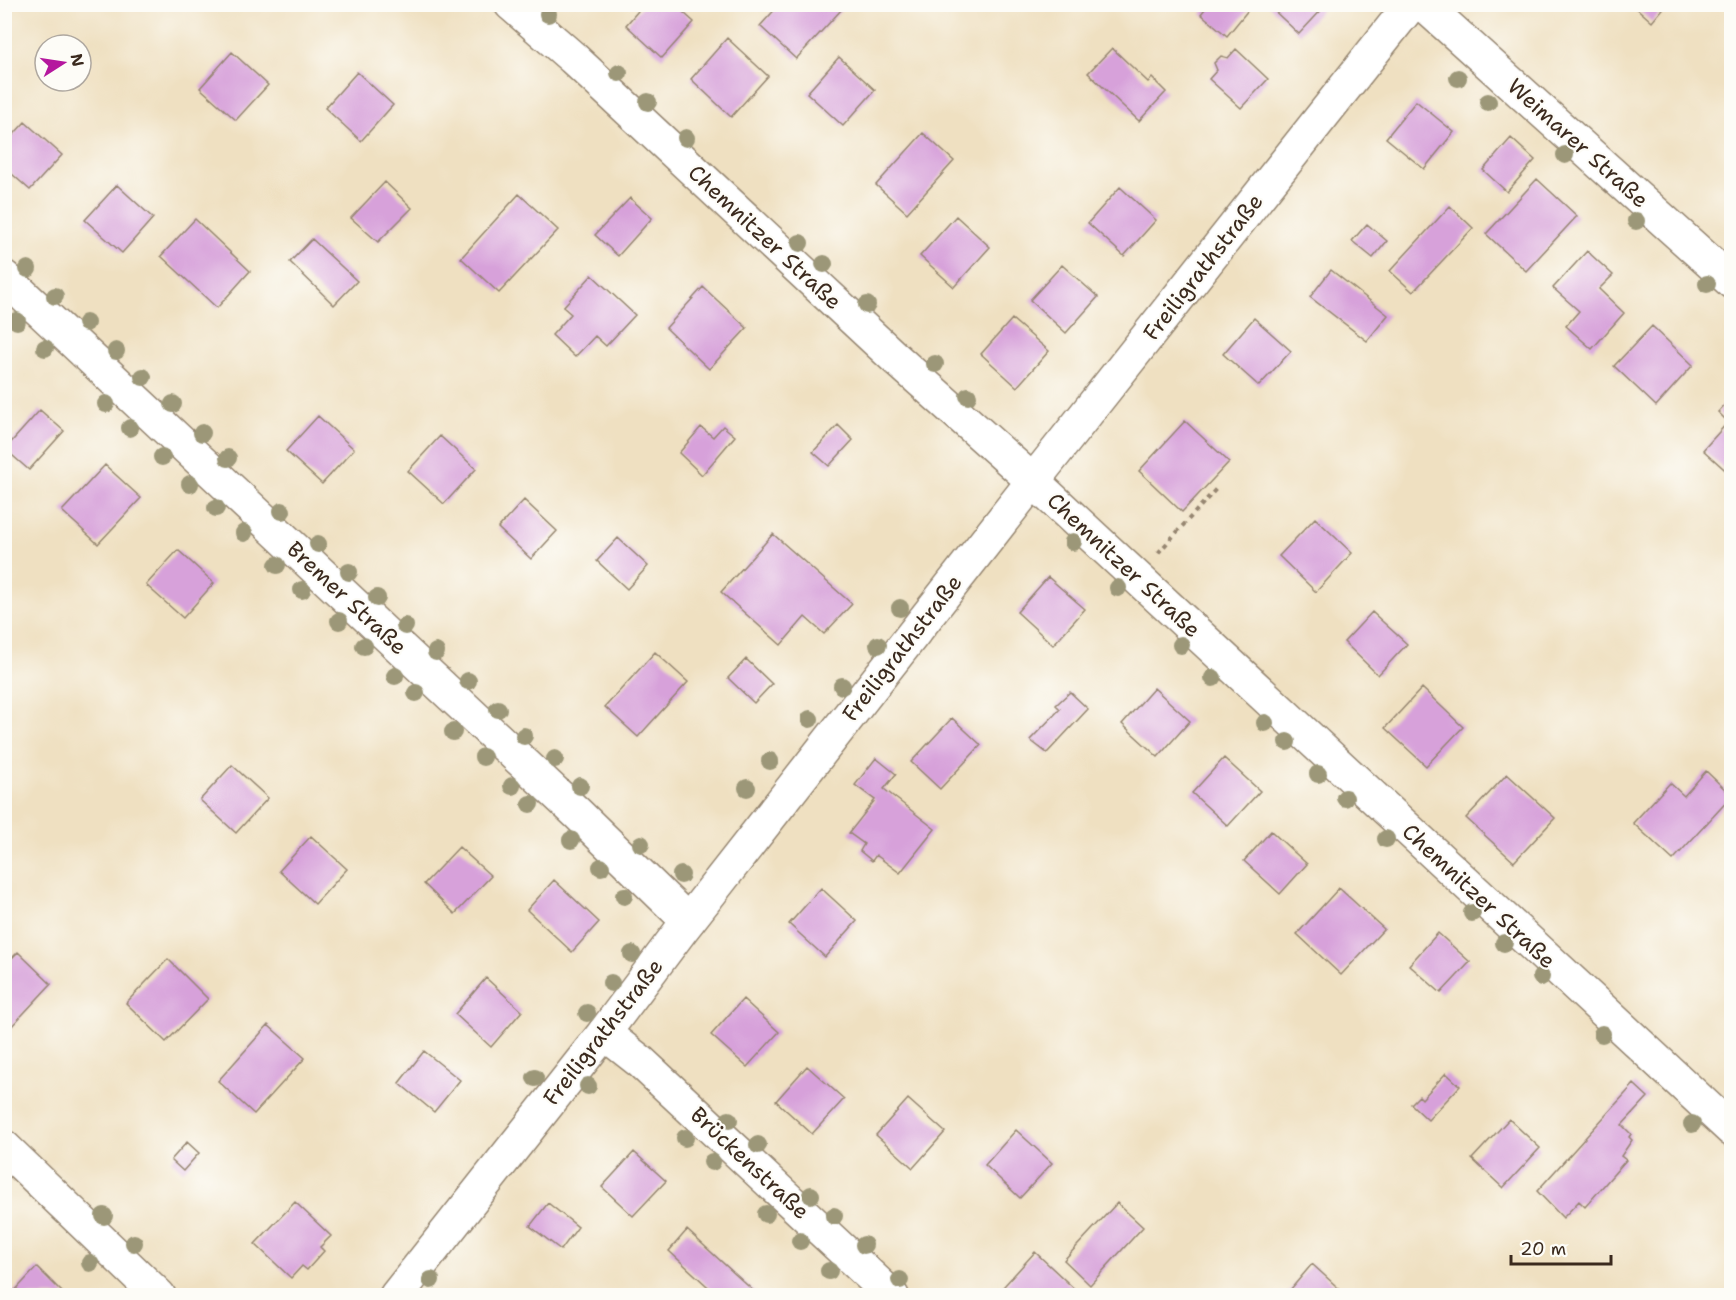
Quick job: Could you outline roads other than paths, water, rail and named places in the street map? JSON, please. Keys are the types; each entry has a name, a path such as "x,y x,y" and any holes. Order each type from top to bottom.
{"street":[{"name":"Chemnitzer Straße","path":"511,4 573,58 894,357 1033,481 1731,1130"},
{"name":"Freiligrathstraße","path":"396,1296 604,1034 688,921 1033,481 1411,4"},
{"name":"Weimarer Straße","path":"1424,4 1731,282"},
{"name":"Bremer Straße","path":"4,277 577,813 688,921"},
{"name":"Brückenstraße","path":"604,1034 641,1062 892,1296"},
{"path":"4,1148 159,1296"}]}
